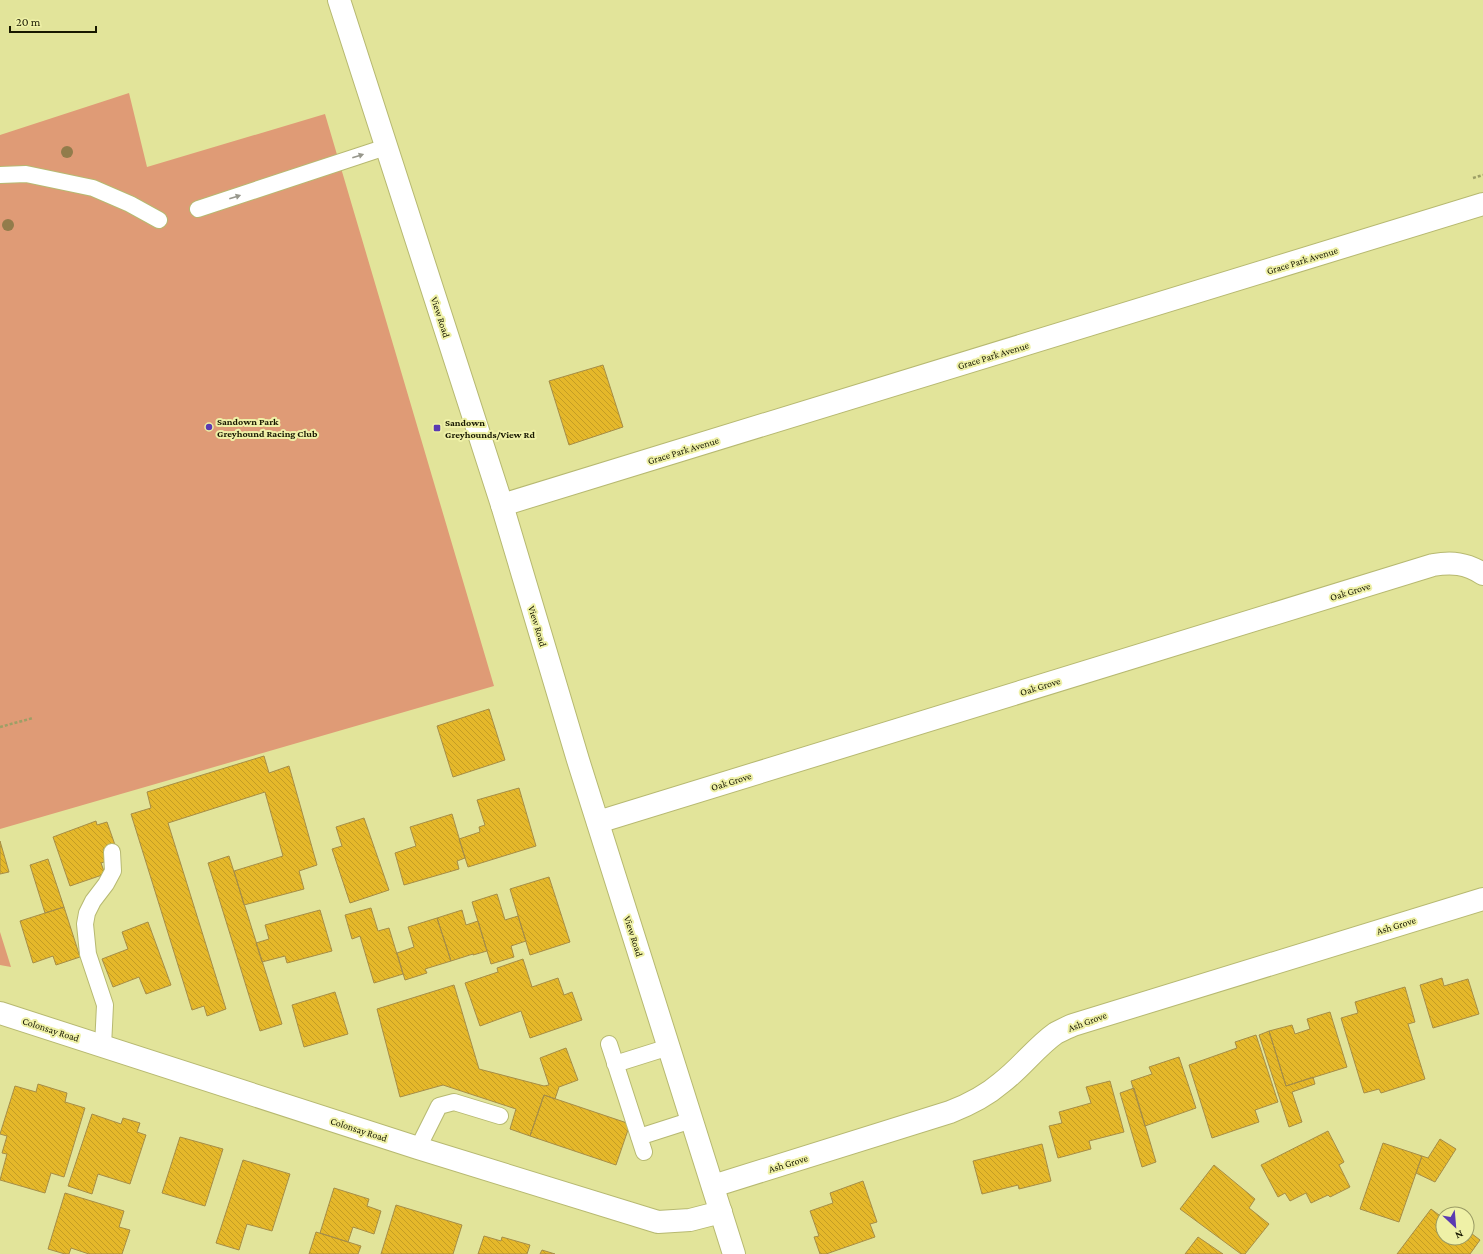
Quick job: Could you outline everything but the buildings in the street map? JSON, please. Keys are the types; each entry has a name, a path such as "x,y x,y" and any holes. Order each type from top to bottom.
{"street":[{"name":"View Road","path":"339,0 502,505 578,760 734,1254"},
{"name":"Grace Park Avenue","path":"502,505 1483,204"},
{"name":"Oak Grove","path":"598,822 1433,565 1449,562 1481,569"},
{"name":"Ash Grove","path":"713,1186 942,1115 967,1105 984,1096 1001,1084 1041,1045 1057,1033 1073,1025 1483,899"},
{"name":"Colonsay Road","path":"0,1013 418,1148 658,1222 690,1220 721,1212"}],"lane":[{"path":"198,209 386,147"},
{"path":"0,175 26,174 93,188 130,204 159,220"},
{"path":"103,1046 105,1005 88,954 85,924 87,913 93,901 106,884 113,871 112,852"},
{"path":"609,1044 642,1145 692,1120"},
{"path":"616,1064 669,1047"},
{"path":"418,1148 439,1106 454,1102 500,1116"}],"path":[{"path":"0,727 33,718"}],"shaded area":[{"name":"Sandown Park Greyhound Racing Club","path":"129,93 147,167 325,114 494,686 0,829 0,135"},
{"path":"0,932 11,967 0,965"}],"place":[{"name":"Sandown Park Greyhound Racing Club","path":"209,427"},
{"name":"Sandown Greyhounds/View Rd","path":"437,428"}]}
